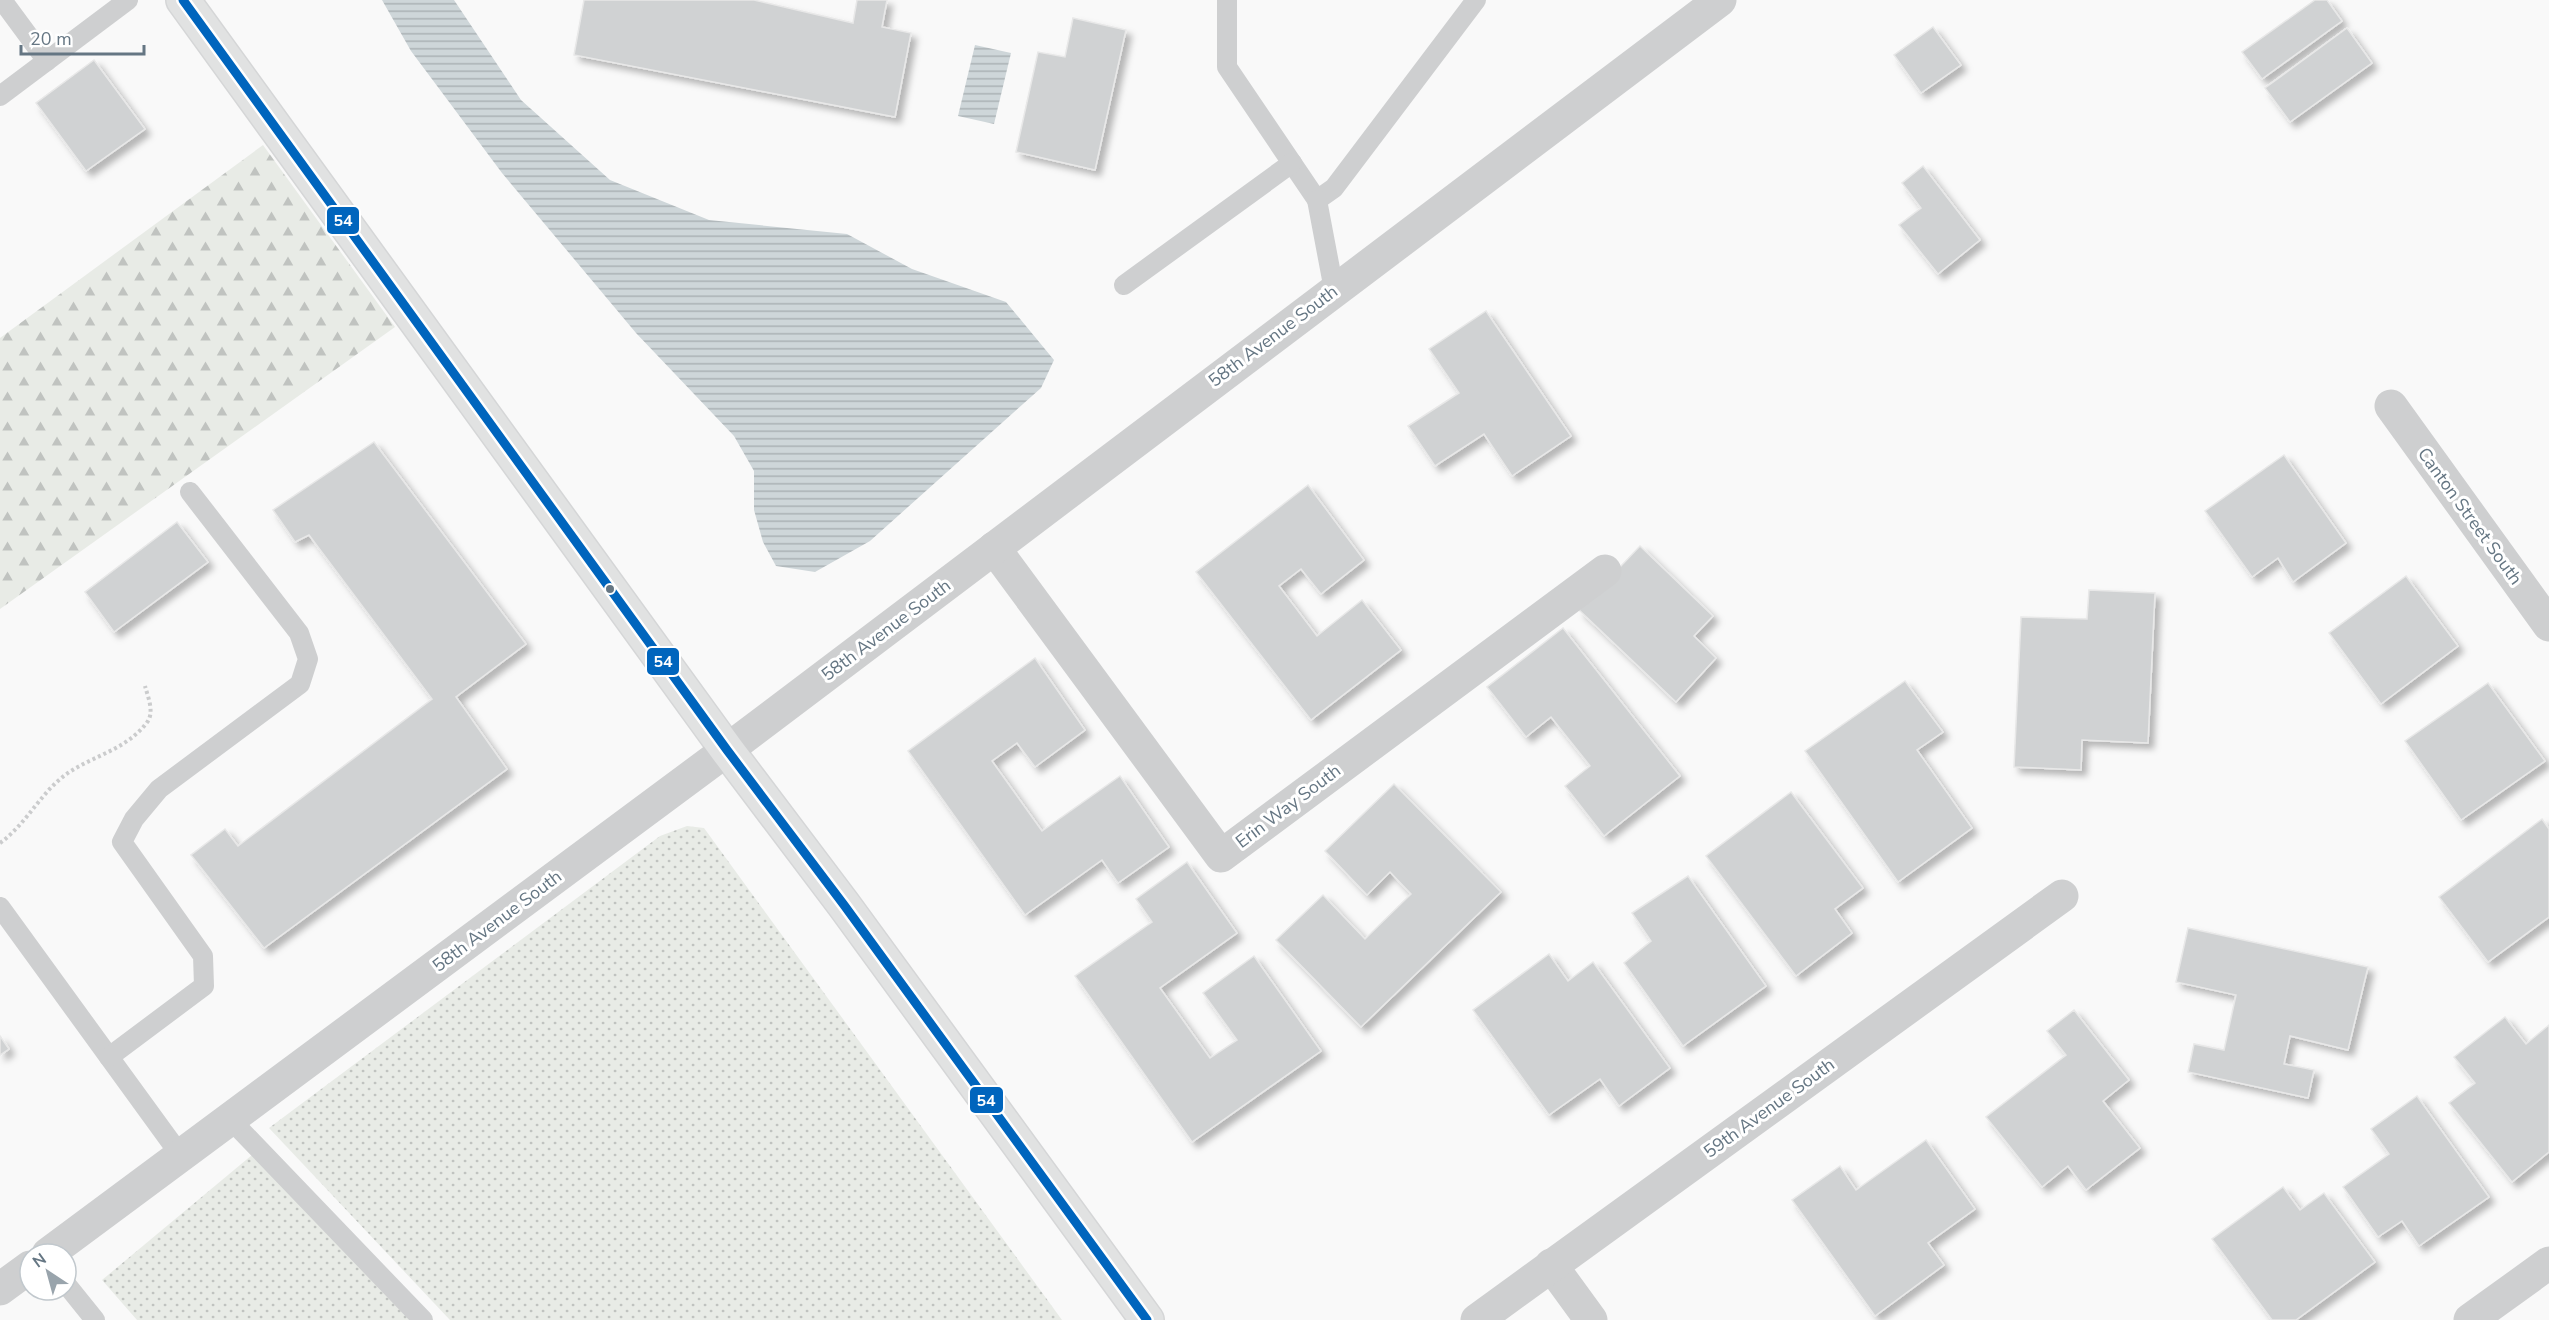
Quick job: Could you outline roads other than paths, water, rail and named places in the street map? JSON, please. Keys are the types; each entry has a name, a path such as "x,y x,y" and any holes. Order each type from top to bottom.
{"street":[{"path":"183,0 727,750 844,905 1147,1320"},
{"name":"58th Avenue South","path":"64,1242 727,750 1720,0"},
{"name":"Canton Street South","path":"2391,406 2549,625"},
{"name":"Erin Way South","path":"994,548 1221,856 1605,571"},
{"name":"59th Avenue South","path":"1477,1320 2062,896"},
{"path":"2470,1320 2549,1263"},
{"path":"1551,1265 1591,1320"},
{"path":"0,1289 18,1276"}],"lane":[{"path":"2,0 47,61"},
{"path":"0,96 128,0"},
{"path":"1227,0 1227,67 1317,200 1334,290"},
{"path":"1317,200 1334,188 1476,0"},
{"path":"1124,285 1292,163"},
{"path":"109,1057 204,986 202,956 122,842 134,819 159,789 300,684 308,659 299,633 190,492"},
{"path":"0,907 181,1156"},
{"path":"230,1119 423,1320"},
{"path":"78,1299 95,1320"}]}
